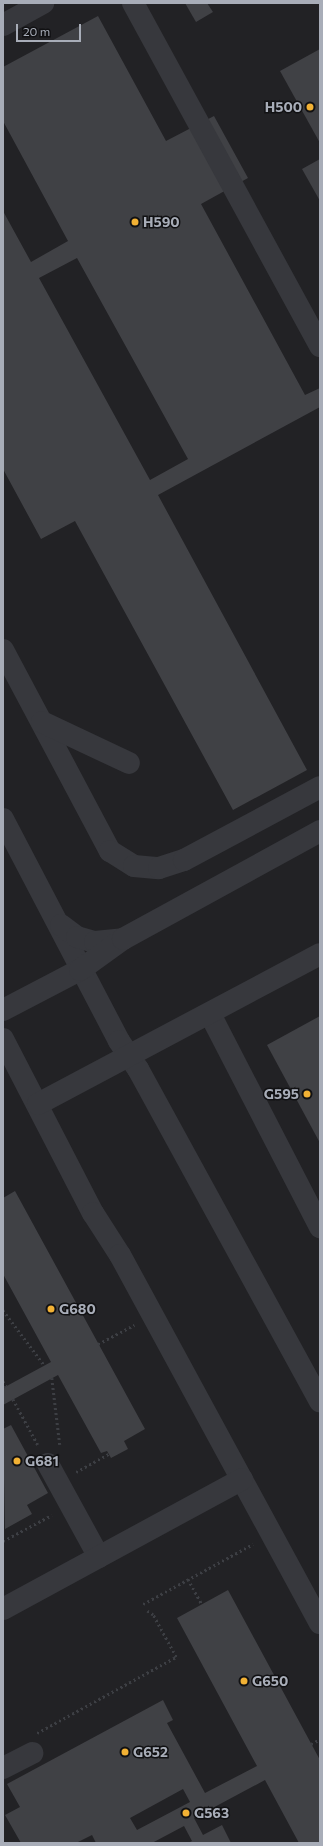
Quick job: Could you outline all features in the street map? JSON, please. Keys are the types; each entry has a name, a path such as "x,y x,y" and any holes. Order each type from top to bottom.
{"street":[{"path":"3,25 43,3"},
{"path":"133,3 320,346"},
{"path":"3,650 110,851 124,861 145,868 184,860 320,786"},
{"path":"42,722 128,763"},
{"path":"3,819 61,925 80,970 320,1402"},
{"path":"3,1010 80,970 123,939 320,831"},
{"path":"61,925 76,937 95,942 123,939"},
{"path":"38,1104 210,1014 320,954"},
{"path":"210,1014 320,1227"},
{"path":"3,1039 38,1104 93,1213 152,1315 320,1623"},
{"path":"53,1473 99,1557"},
{"path":"3,1609 242,1479"},
{"path":"3,1768 32,1753"}],"path":[{"path":"3,1310 45,1366"},
{"path":"98,1344 152,1315"},
{"path":"52,1378 57,1420"},
{"path":"3,1381 6,1386"},
{"path":"13,1399 53,1473 109,1454"},
{"path":"3,1541 71,1505"},
{"path":"142,1604 271,1534"},
{"path":"188,1578 202,1604"},
{"path":"32,1753 38,1731 176,1657 153,1615 147,1611"},
{"path":"311,1744 320,1739"}],"shaded area":[{"path":"3,3 320,3 320,1843 3,1843"}],"building":[{"path":"185,3 207,3 213,12 196,22"},
{"path":"98,16 166,141 214,116 248,178 201,204 305,395 320,388 320,407 158,495 307,770 233,810 75,521 41,539 3,469 3,211 31,262 68,241 3,121 3,67","holes":["77,258 188,459 150,480 39,278"]},
{"name":"H500","path":"320,49 320,143 280,71"},
{"path":"320,159 320,201 302,169"},
{"name":"G595","path":"320,1016 320,1143 267,1045"},
{"name":"G680","path":"15,1191 145,1429 124,1441 128,1449 111,1458 107,1451 101,1453 58,1375 3,1405 3,1388 51,1362 3,1274 3,1198"},
{"name":"G681","path":"11,1425 48,1493 27,1505 32,1514 5,1529 3,1429"},
{"path":"228,1590 320,1760 320,1843 299,1843 265,1780 194,1818 203,1835 222,1825 231,1843 188,1843 192,1841 184,1826 152,1843 96,1843 92,1835 76,1843 21,1843 5,1815 20,1807 7,1784 163,1700 173,1720 167,1723 205,1793 257,1766 177,1618","holes":["183,1789 190,1802 137,1830 130,1818"]}],"place":[{"name":"H500","path":"310,107"},
{"name":"H590","path":"135,222"},
{"name":"G595","path":"307,1094"},
{"name":"G680","path":"51,1309"},
{"name":"G681","path":"17,1461"},
{"name":"G650","path":"244,1681"},
{"name":"G652","path":"125,1752"},
{"name":"G563","path":"186,1813"}]}
